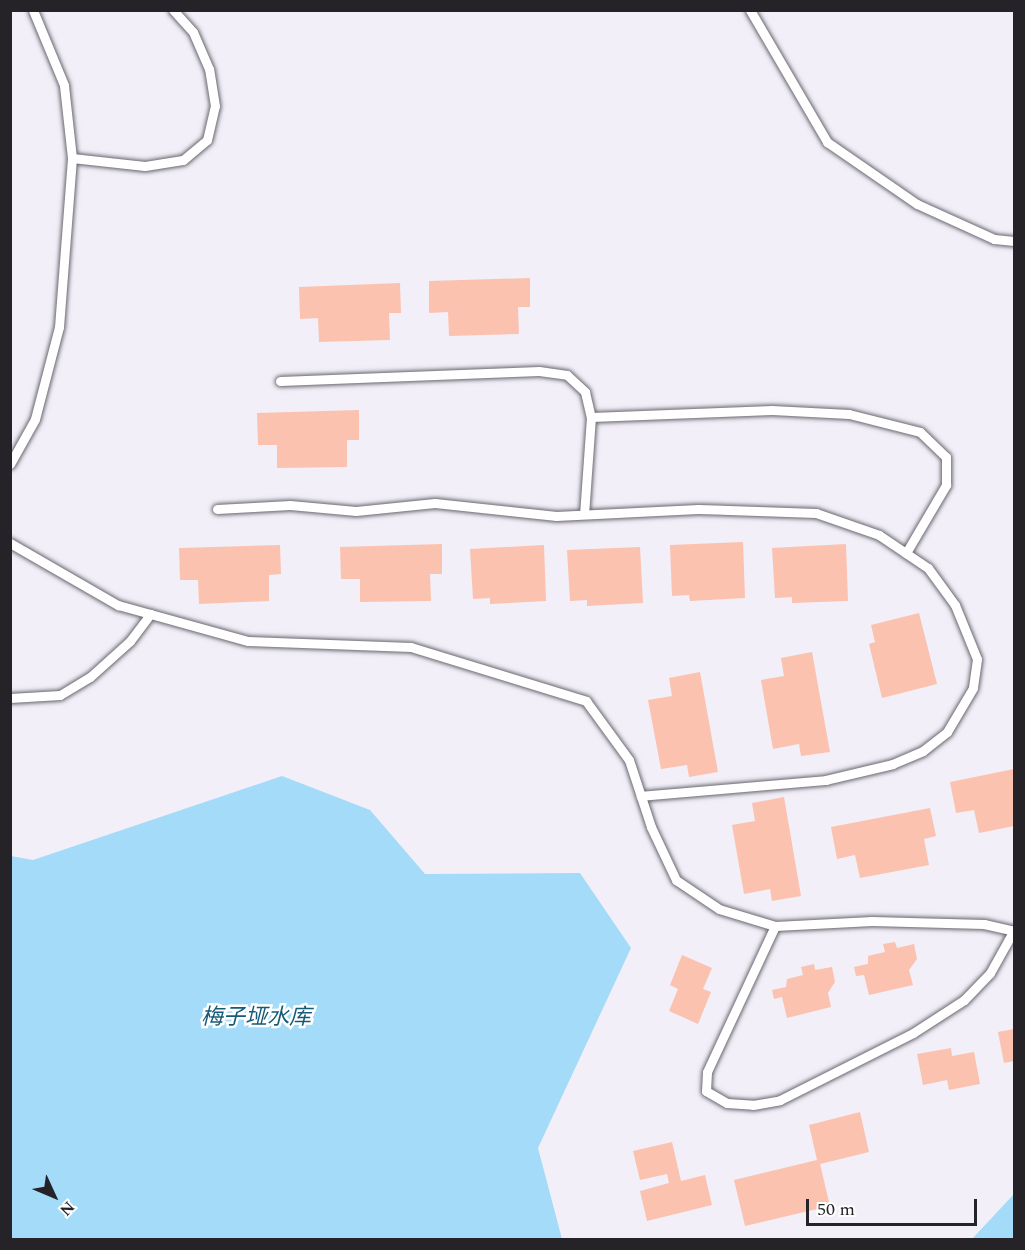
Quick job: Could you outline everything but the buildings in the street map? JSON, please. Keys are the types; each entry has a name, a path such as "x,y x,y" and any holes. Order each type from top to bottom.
{"lane":[{"path":"10,464 35,419 59,327 72,158 64,85 33,10"},
{"path":"72,158 145,166 183,160 207,140 215,105 209,69 193,33 174,10"},
{"path":"750,10 827,142 917,204 994,239 1014,241"},
{"path":"280,381 539,371 567,375 585,392 591,417 584,514"},
{"path":"591,417 783,410 849,414 920,432 946,457 946,485 906,553"},
{"path":"217,509 290,505 356,511 435,503 518,514 584,514 698,509 816,513 879,535 928,568 955,605 977,659 973,688 947,732 923,751 903,759 826,780 641,795"},
{"path":"10,543 118,605 150,614 248,640 411,647 586,701 629,760 676,880 719,909 775,926 872,921 984,924 1014,931 990,973 964,1000 913,1033 780,1100 753,1105 727,1103 706,1091 707,1072 775,926"},
{"path":"10,698 60,695 90,677 130,641 150,614"}],"water":[{"name":"梅子垭水库","path":"282,776 370,810 425,874 580,873 631,948 538,1148 562,1239 11,1239 11,856 33,860"},
{"path":"1014,1194 1014,1239 972,1239"}]}
